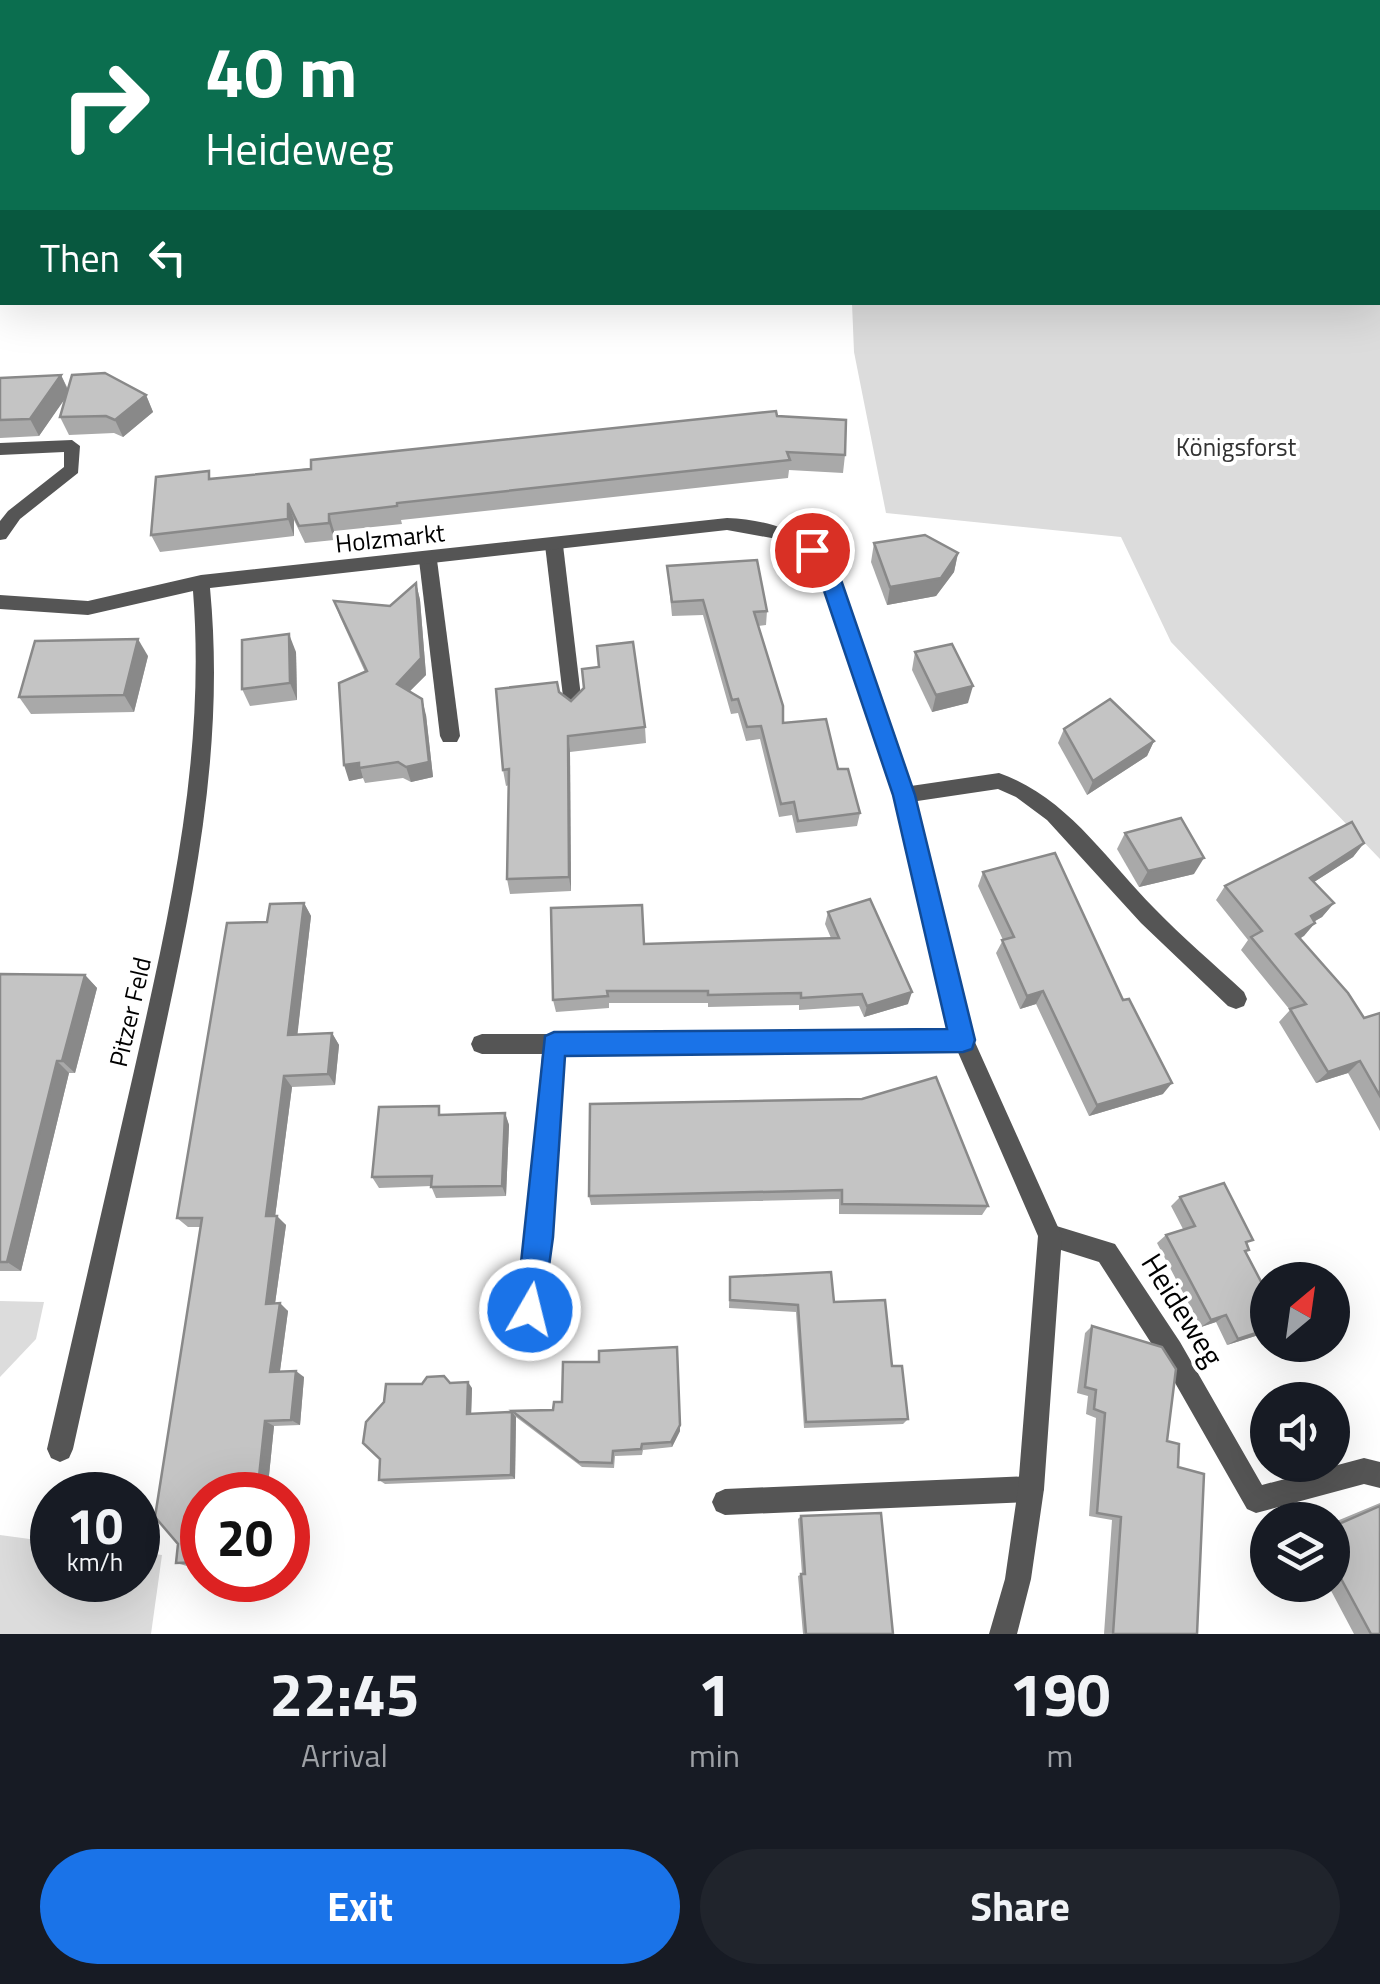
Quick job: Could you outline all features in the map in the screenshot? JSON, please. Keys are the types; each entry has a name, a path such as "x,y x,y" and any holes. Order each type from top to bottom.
{"street":[{"path":"0,449 72,446 72,468 14,515 0,534"},
{"name":"Holzmarkt","path":"0,602 88,608 201,582 428,560 727,524 762,525 786,533 812,550 828,571 904,795"},
{"path":"554,545 573,705"},
{"path":"428,560 450,736"},
{"name":"Pitzer Feld","path":"60,1449 182,907 206,740 208,634 201,582"},
{"path":"1003,1634 1018,1578 1031,1488 1050,1236 963,1040 904,795 999,780 1022,791 1054,814 1148,916 1236,999"},
{"path":"482,1044 963,1040"},
{"path":"530,1310 540,1237 554,1044"},
{"name":"Heideweg","path":"1050,1236 1107,1252 1171,1351 1256,1500 1364,1471 1380,1475"},
{"path":"725,1502 1031,1488"}],"green space":[{"name":"Königsforst","path":"852,305 1380,305 1380,859 1171,642 1121,537 886,513 854,352"},
{"path":"0,1301 44,1302 36,1339 0,1377"},
{"path":"0,1535 30,1539 30,1602 155,1602 151,1634 0,1634"}],"building":[{"path":"105,373 146,395 115,420 106,416 60,417 72,375"},
{"path":"61,375 30,419 0,420 0,378"},
{"path":"776,411 777,416 846,420 845,455 787,452 790,460 397,503 329,514 329,523 299,526 288,503 288,519 151,535 156,477 209,471 209,479 311,469 311,460"},
{"path":"925,535 958,553 941,578 890,587 874,543"},
{"path":"757,560 767,611 754,612 783,706 783,723 826,719 838,769 848,769 860,813 798,821 794,802 781,804 761,726 747,727 738,699 732,700 703,600 672,602 667,566"},
{"path":"416,583 421,658 397,684 422,699 429,762 406,767 398,762 359,768 359,763 344,765 339,683 367,671 334,601 390,606"},
{"path":"289,634 290,683 242,689 242,640"},
{"path":"138,639 124,695 19,697 35,641"},
{"path":"633,642 645,727 568,736 569,877 507,879 509,769 503,770 496,689 557,682 559,692 571,701 584,688 582,669 599,667 597,646"},
{"path":"952,644 973,686 936,695 915,652"},
{"path":"1110,699 1154,741 1093,781 1064,729"},
{"path":"1181,818 1204,858 1148,871 1125,833"},
{"path":"1352,822 1364,843 1310,878 1334,903 1311,916 1315,923 1296,934 1348,993 1364,1018 1380,1013 1380,1096 1360,1061 1328,1072 1290,1009 1306,1004 1251,937 1262,931 1225,886"},
{"path":"1055,853 1123,1000 1129,999 1172,1083 1097,1105 1043,991 1027,996 1002,940 1014,937 983,872"},
{"path":"870,899 912,992 867,1006 862,994 801,998 801,993 708,995 708,991 607,991 608,996 553,1000 551,908 642,905 644,944 839,938 828,912"},
{"path":"304,903 288,1035 332,1033 328,1074 284,1076 266,1216 277,1216 266,1304 280,1303 270,1372 296,1371 291,1420 265,1421 259,1472 180,1472 180,1563 176,1563 178,1544 160,1523 160,1485 202,1218 177,1218 227,923 267,922 270,904"},
{"path":"0,974 85,975 62,1061 57,1061 7,1262 0,1262"},
{"path":"936,1077 988,1206 842,1204 842,1190 589,1196 590,1104 862,1099"},
{"path":"439,1106 439,1115 505,1113 502,1186 431,1187 432,1176 372,1177 379,1107"},
{"path":"1224,1183 1253,1240 1246,1242 1249,1250 1245,1251 1251,1262 1250,1335 1238,1339 1226,1315 1211,1320 1166,1235 1195,1226 1180,1197"},
{"path":"831,1272 834,1302 885,1300 892,1366 902,1366 908,1419 806,1422 798,1305 730,1300 730,1277"},
{"path":"1092,1326 1162,1347 1176,1369 1167,1441 1179,1444 1178,1467 1204,1474 1197,1634 1113,1634 1121,1517 1097,1513 1105,1413 1094,1409 1096,1390 1085,1387"},
{"path":"677,1347 680,1425 671,1442 613,1451 612,1463 579,1462 512,1411 553,1410 554,1402 562,1402 563,1362 599,1362 599,1351"},
{"path":"444,1376 450,1383 468,1382 467,1414 512,1412 511,1475 379,1480 380,1459 363,1443 366,1422 384,1402 386,1384 422,1384 427,1377"},
{"path":"1380,1506 1380,1634 1371,1634 1350,1595 1350,1519"},
{"path":"881,1513 893,1634 806,1634 801,1516"}],"route":[{"path":"530,1310 540,1237 554,1044 963,1040 904,795 828,571 812,550"}]}
